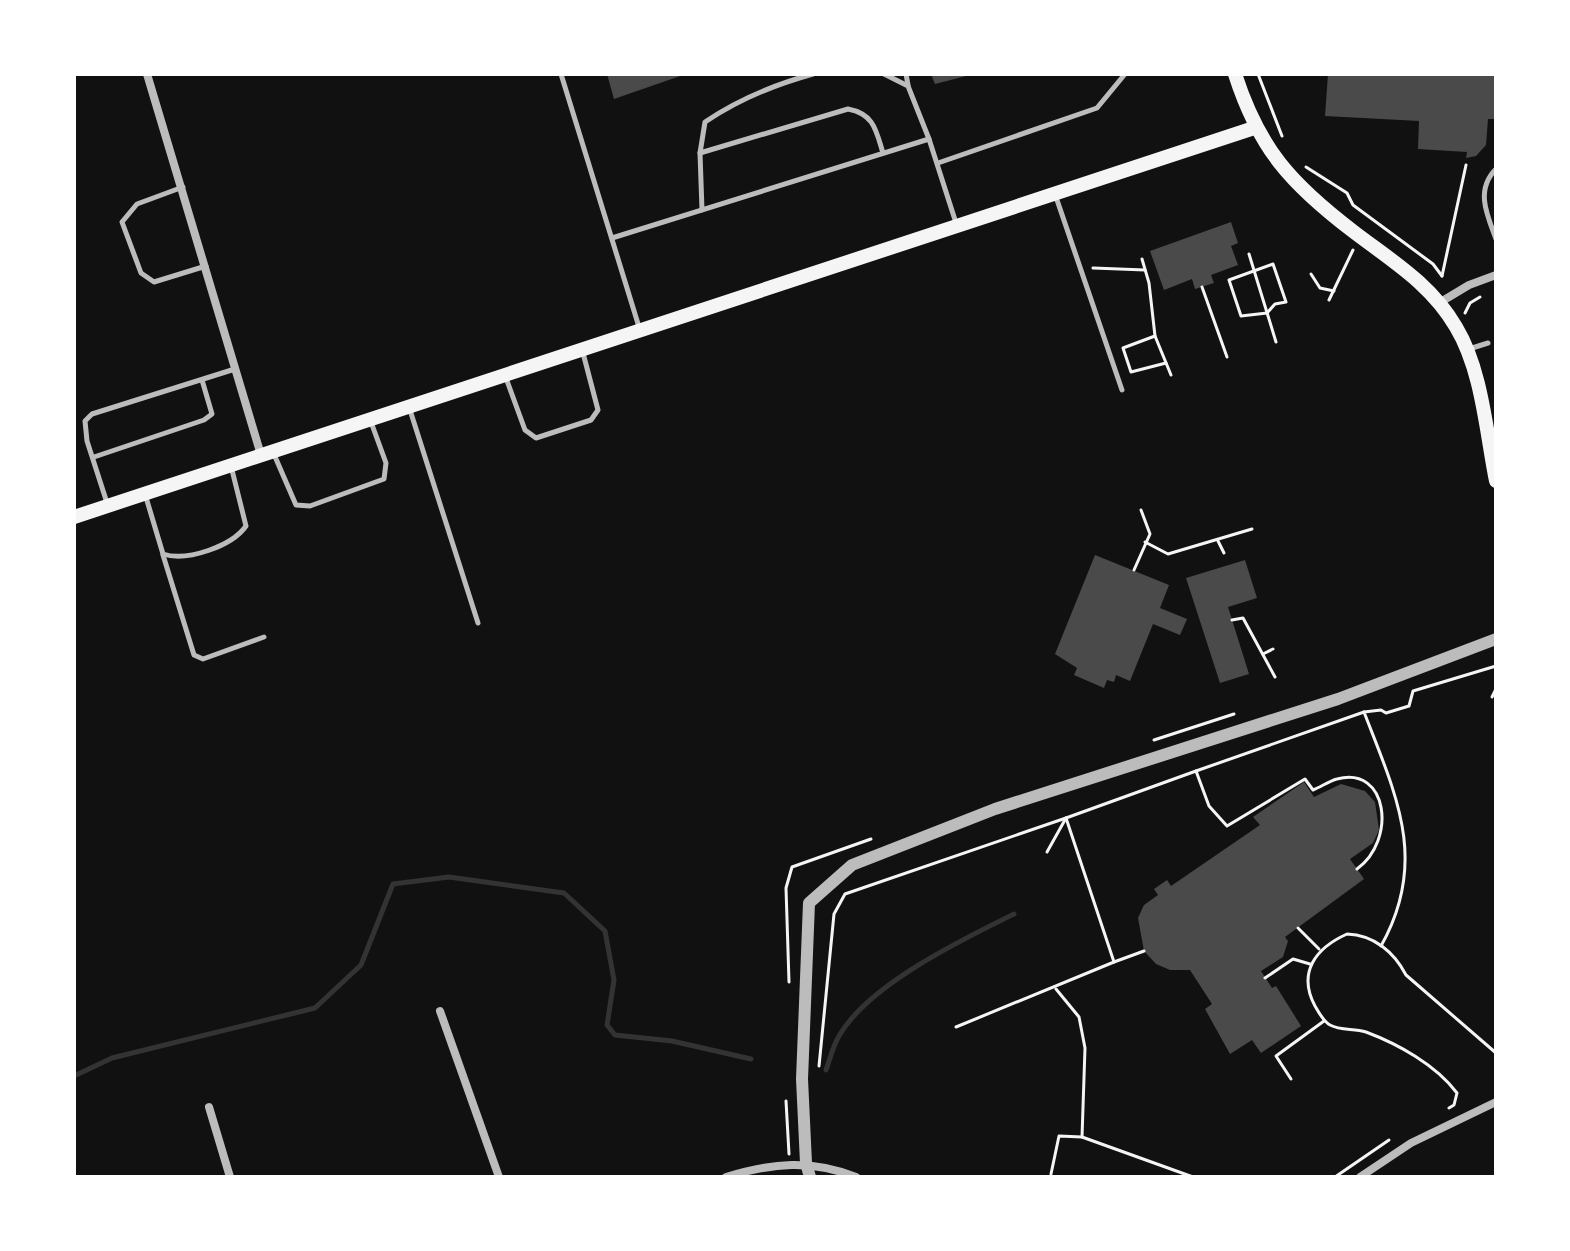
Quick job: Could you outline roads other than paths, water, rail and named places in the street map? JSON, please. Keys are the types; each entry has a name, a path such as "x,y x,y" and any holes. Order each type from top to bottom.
{"main road":[{"path":"1235,74 1254,128 1275,161 1359,236 1420,281 1439,303 1468,350 1496,481"},
{"path":"74,517 956,223 1254,128"}],"street":[{"path":"147,74 207,266 235,369 267,453"},
{"path":"1439,303 1469,285 1496,275"},
{"path":"810,1177 806,1163 802,1079 809,903 852,865 995,809 1338,699 1496,639"},
{"path":"440,1011 499,1177"},
{"path":"1360,1177 1411,1143 1496,1102"},
{"path":"209,1107 230,1177"},
{"path":"726,1177 767,1165 806,1163 856,1177"}],"lane":[{"path":"561,74 639,328"},
{"path":"702,210 700,153 705,122 734,102 813,74"},
{"path":"884,74 908,86"},
{"path":"906,74 956,223"},
{"path":"938,163 1097,108 1125,74"},
{"path":"700,153 848,109 864,112 874,124 883,153"},
{"path":"612,238 929,139"},
{"path":"1496,169 1483,190 1485,210 1496,239"},
{"path":"183,187 137,204 122,222 141,273 154,282 207,266"},
{"path":"1055,192 1122,390"},
{"path":"1468,350 1488,343"},
{"path":"504,373 525,430 536,438 546,437 591,420 598,410 581,347"},
{"path":"108,506 87,441 85,421 92,414 235,369"},
{"path":"94,457 204,420 212,414 202,380"},
{"path":"409,405 478,623"},
{"path":"267,453 296,505 310,506 384,479 386,463 370,418"},
{"path":"163,554 176,559 237,539 246,526 230,465"},
{"path":"145,494 194,655 203,659 264,637"}],"waterway":[{"path":"74,1076 112,1058 315,1008 361,965 393,884 449,877 564,893 605,931 614,980 607,1025 615,1035 672,1041 751,1059"},
{"path":"826,1070 839,1036 871,999 918,965 1014,914"}]}
